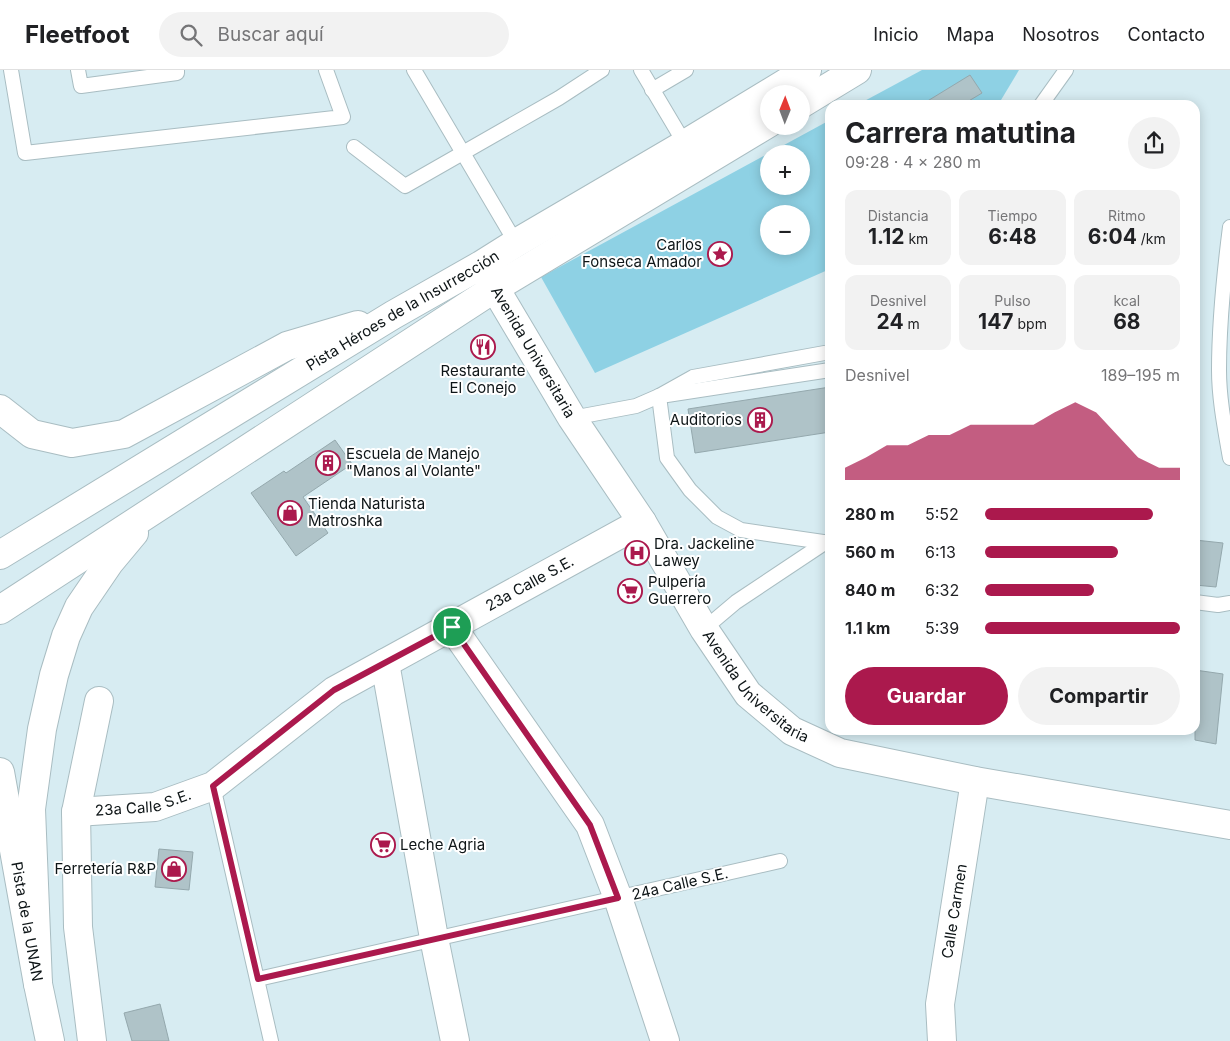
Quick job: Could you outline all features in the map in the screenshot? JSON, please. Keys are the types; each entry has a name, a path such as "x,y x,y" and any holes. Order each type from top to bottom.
{"street":[{"name":"Pista Héroes de la Insurrección","path":"0,555 393,315 685,144 806,70"},
{"path":"810,99 858,70"},
{"name":"Pista Héroes de la Insurrección","path":"0,610 495,288 760,129"},
{"name":"Avenida Universitaria","path":"481,265 572,418 642,522 704,629 748,694 792,731 840,753 975,781 1230,825"},
{"path":"0,409 32,434 72,443 124,434 287,346 393,315"},
{"path":"38,984 31,809 42,729 54,675 66,636 79,607 109,563 149,513"},
{"name":"23a Calle S.E.","path":"76,812 155,807 213,786 334,690 642,522"},
{"path":"452,627 590,825 618,898 665,1041"},
{"path":"385,663 434,938 455,1041"},
{"path":"92,1041 78,927 76,812 99,701"},
{"name":"Pista de la UNAN","path":"0,772 50,1041"},
{"name":"Calle Carmen","path":"942,1041 940,1004 975,781"}],"lane":[{"path":"11,70 25,153 343,117 326,70"},
{"path":"78,70 81,86 177,73 177,70"},
{"path":"414,70 516,243"},
{"path":"354,148 405,186 559,98 602,70"},
{"path":"641,70 685,144"},
{"path":"652,90 686,70"},
{"path":"1045,100 1066,70"},
{"path":"1230,227 1225,269 1219,370 1221,401 1230,458"},
{"path":"572,418 636,406 659,396 693,377 825,353"},
{"path":"659,396 825,371"},
{"path":"659,396 667,458 690,490 717,517 741,530 825,542"},
{"path":"704,629 736,602 825,544"},
{"path":"1200,603 1218,605 1230,602"},
{"path":"213,786 271,1041"},
{"name":"24a Calle S.E.","path":"258,979 434,938 780,862"}],"shaded area":[{"path":"922,70 1019,70 1001,100 866,100"},
{"path":"825,123 825,271 595,373 541,277 760,158 760,195 810,195 810,145 784,145 802,135 810,135 810,131"}],"building":[{"path":"970,75 982,93 970,100 929,100"},
{"name":"Auditorios","path":"825,388 825,433 695,453 688,409"},
{"name":"Tienda Naturista Matroshka","path":"335,440 352,464 303,497 328,533 296,556 251,493 284,471 286,473"},
{"path":"1200,541 1223,543 1216,587 1200,585"},
{"path":"1200,671 1223,674 1216,744 1195,740 1195,735 1200,735"},
{"name":"Ferretería R&P","path":"159,849 193,852 189,890 155,887"},
{"path":"160,1004 169,1041 132,1041 124,1013"}],"place":[{"name":"Carlos Fonseca Amador","path":"720,254"},
{"name":"Restaurante El Conejo","path":"483,347"},
{"name":"Auditorios","path":"760,420"},
{"name":"Escuela de Manejo \"Manos al Volante\"","path":"328,463"},
{"name":"Tienda Naturista Matroshka","path":"290,513"},
{"name":"Dra. Jackeline Lawey","path":"637,553"},
{"name":"Pulpería Guerrero","path":"630,591"},
{"name":"Leche Agria","path":"383,845"},
{"name":"Ferretería R&P","path":"174,869"}],"route":[{"path":"452,627 590,825 618,898 258,979 213,786 334,690 452,627"}]}
